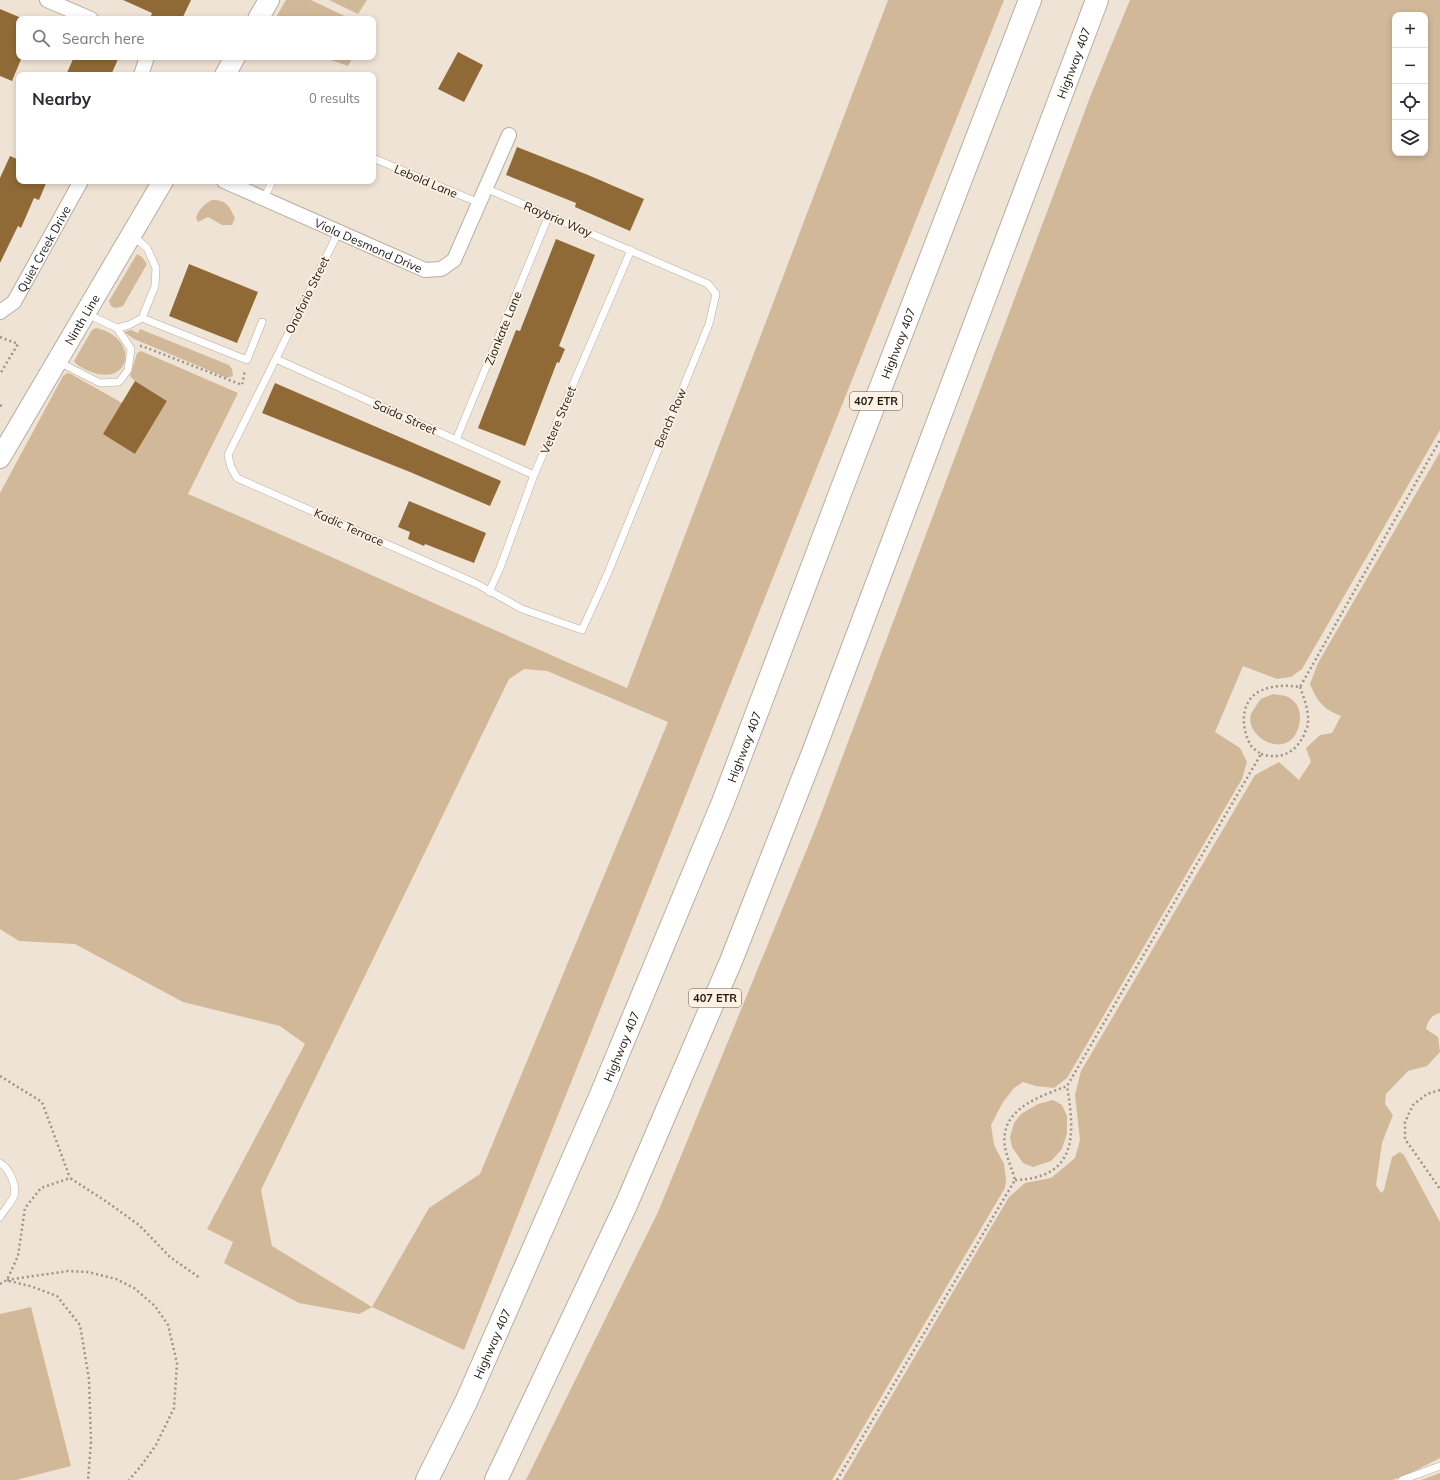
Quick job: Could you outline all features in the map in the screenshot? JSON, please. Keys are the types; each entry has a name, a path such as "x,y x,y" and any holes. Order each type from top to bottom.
{"highway":[{"name":"Highway 407","path":"427,1480 466,1402 600,1097 720,810 1030,0"},
{"name":"Highway 407","path":"496,1480 626,1205 730,961 814,750 1097,0"}],"main road":[{"path":"260,16 269,0"},
{"path":"227,72 233,60"},
{"name":"Ninth Line","path":"0,458 161,184"}],"street":[{"path":"47,0 84,16"},
{"path":"142,72 146,60"},
{"name":"Viola Desmond Drive","path":"231,184 425,270 441,269 454,260 508,135"},
{"name":"Quiet Creek Drive","path":"0,312 14,302 80,184"}],"lane":[{"name":"Lebold Lane","path":"376,159 479,203"},
{"path":"264,199 271,184"},
{"name":"Raybria Way","path":"485,188 631,250"},
{"name":"Zionkate Lane","path":"456,440 549,215"},
{"name":"Onoforio Street","path":"276,359 338,232"},
{"path":"117,328 129,325 142,318 155,286 156,268 147,248 131,235"},
{"name":"Vetere Street","path":"489,592 500,568 534,475 631,250"},
{"name":"Bench Row","path":"582,630 607,575 654,454 709,324 716,294 708,284 631,250"},
{"path":"57,361 100,383 119,382 128,370 131,349 117,328 85,313"},
{"path":"142,318 247,360 262,322"},
{"name":"Saida Street","path":"276,359 534,475"},
{"name":"Kadic Terrace","path":"276,359 228,455 231,466 237,478 475,583 522,610 582,630"},
{"path":"0,1163 6,1166 13,1179 14,1195 0,1217"},
{"path":"1402,1480 1440,1466"}],"path":[{"path":"0,337 18,344 0,374"},
{"path":"131,349 142,346 242,385 247,360"},
{"path":"1300,687 1440,440"},
{"path":"1289,685 1300,687 1306,702 1308,724 1301,740 1290,753 1268,757 1261,754 1250,745 1245,731 1244,716 1248,702 1259,692 1274,687 1289,685"},
{"path":"1015,1180 1036,1177 1051,1172 1062,1162 1071,1144 1072,1114 1068,1086 1261,754"},
{"path":"0,1076 42,1102 70,1178 139,1225 170,1257 200,1278"},
{"path":"837,1480 1015,1180 1005,1147 1006,1127 1017,1110 1042,1095 1068,1086"},
{"path":"1440,1090 1427,1094 1413,1105 1405,1122 1405,1139 1440,1189"},
{"path":"7,1280 18,1256 25,1208 41,1188 70,1178"},
{"path":"0,1284 7,1280 68,1271 88,1272 116,1279 134,1288 155,1306 168,1325 177,1364 174,1408 156,1444 141,1466 129,1480"},
{"path":"7,1280 30,1286 57,1296 80,1325 89,1379 91,1442 88,1480"}],"shaded area":[{"path":"286,0 311,0 345,16 277,16"},
{"path":"329,0 367,0 358,14"},
{"path":"888,0 1004,0 464,1350 372,1307 359,1314 299,1303 224,1263 233,1242 207,1229 305,1044 280,1026 183,1002 75,944 19,941 0,929 0,493 63,376 67,373 71,374 122,403 135,454 167,401 135,381 130,376 137,353 141,351 238,393 188,494 627,688","holes":["524,669 547,671 668,722 480,1174 429,1208 372,1307 272,1246 261,1190 509,679"]},
{"path":"1130,0 1440,0 1440,430 1302,669 1291,677 1277,679 1243,666 1215,732 1240,748 1247,762 1242,779 1067,1078 1054,1088 1036,1086 1023,1082 1014,1088 1003,1102 991,1125 994,1145 1004,1164 1006,1179 1005,1188 832,1480 526,1480 658,1212 818,822 1092,92"},
{"path":"331,60 351,60 348,66"},
{"path":"212,200 221,201 227,204 235,218 232,225 222,225 208,217 198,222 196,218 200,209"},
{"path":"137,254 142,257 147,264 123,306 118,308 112,307 109,301"},
{"path":"96,328 110,333 120,341 125,351 125,360 122,368 114,373 103,375 89,371 78,366 74,361 92,330"},
{"path":"140,329 229,365 232,369 233,376 227,378 134,339 124,332 131,330 138,333"},
{"path":"1440,452 1440,1013 1434,1015 1430,1019 1426,1029 1438,1037 1440,1052 1427,1066 1408,1071 1386,1094 1385,1104 1393,1115 1382,1143 1376,1185 1381,1193 1384,1190 1392,1157 1400,1152 1404,1155 1440,1222 1440,1458 1405,1476 1392,1480 842,1480 1009,1197 1025,1183 1051,1178 1075,1158 1080,1140 1075,1095 1081,1071 1255,775 1279,762 1299,780 1311,762 1306,748 1320,735 1332,733 1341,716 1321,704 1310,684 1318,663"},
{"path":"1273,694 1288,697 1296,703 1300,715 1298,729 1293,738 1285,743 1276,744 1268,742 1254,731 1251,723 1251,714 1262,698"},
{"path":"1053,1100 1062,1105 1067,1116 1067,1133 1062,1149 1051,1161 1033,1167 1023,1163 1012,1147 1010,1137 1014,1123 1021,1114 1038,1104"},
{"path":"31,1307 71,1466 16,1480 0,1480 0,1314"},
{"path":"1440,1473 1440,1480 1421,1480"}],"building":[{"path":"123,0 191,0 183,16 151,16 152,13"},
{"path":"0,9 17,16 16,60 21,60 12,81 0,76"},
{"path":"458,52 483,65 464,102 438,89"},
{"path":"73,60 118,60 112,72 67,72"},
{"path":"517,147 644,199 630,231 575,207 576,203 506,175"},
{"path":"10,156 16,159 16,184 46,184 39,200 34,198 21,228 18,226 0,263 0,178"},
{"path":"556,239 595,255 559,346 565,349 559,363 557,362 525,446 478,428 516,330 520,331"},
{"path":"189,264 258,292 237,343 169,316"},
{"path":"135,381 167,401 135,454 103,434"},
{"path":"275,383 501,481 490,506 410,472 262,413"},
{"path":"409,501 486,533 474,563 408,539 410,532 398,527"}]}
